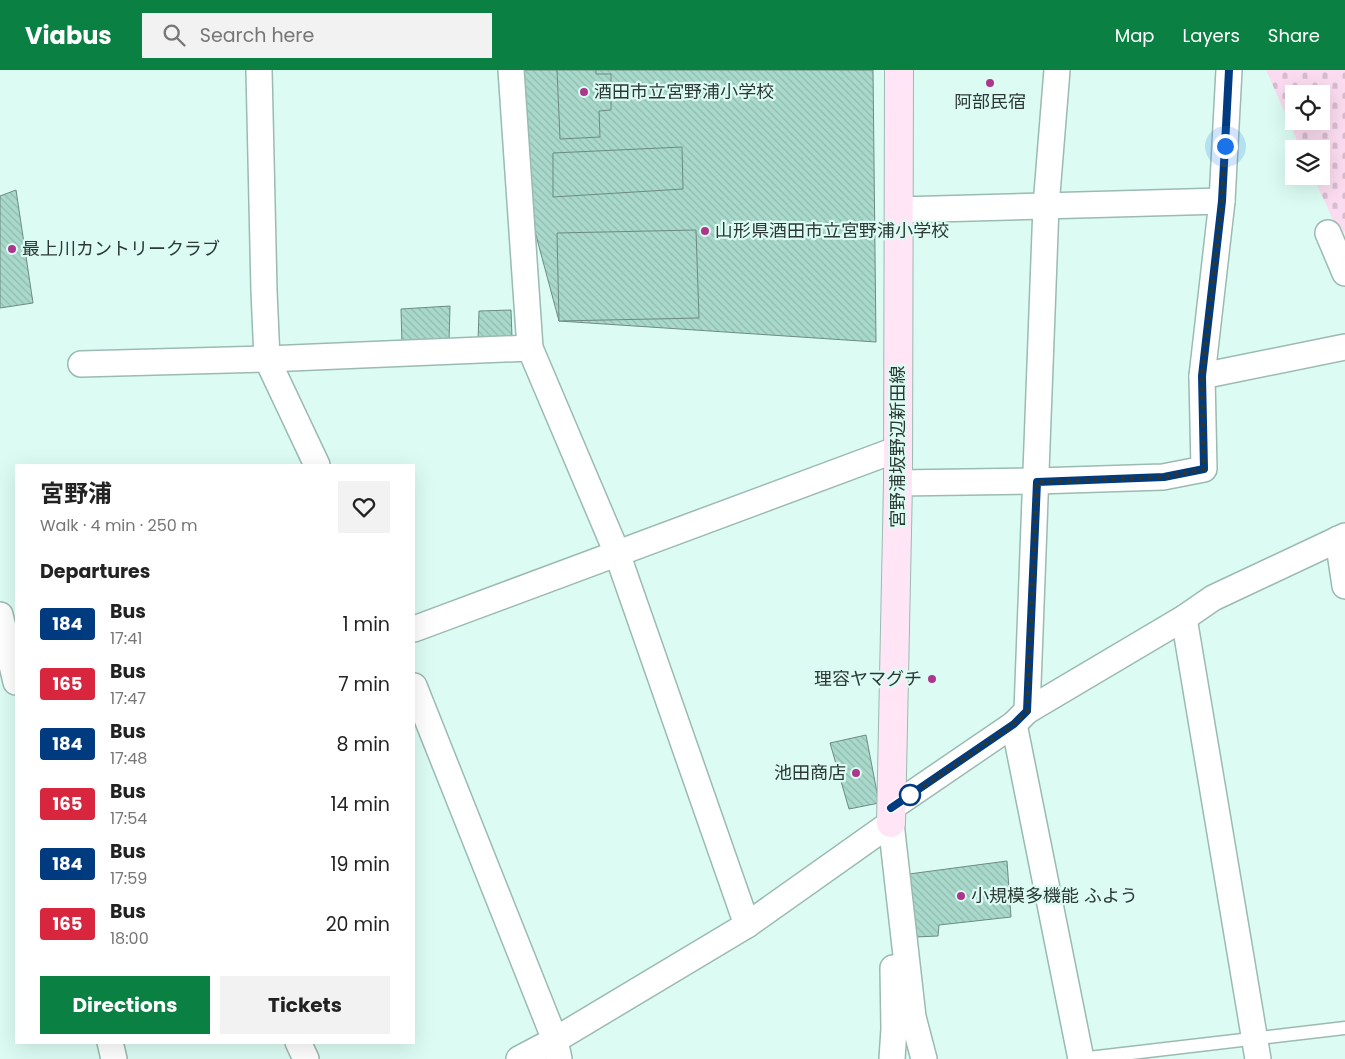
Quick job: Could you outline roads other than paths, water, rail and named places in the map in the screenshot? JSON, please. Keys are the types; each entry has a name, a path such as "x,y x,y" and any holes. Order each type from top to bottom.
{"main road":[{"name":"宮野浦坂野辺新田線","path":"891,816 898,483 900,70"}],"street":[{"path":"259,70 267,359 317,464"},
{"path":"511,70 530,348 617,553 747,925"},
{"path":"1057,70 1046,206 1037,482 1021,718 1081,1059"},
{"path":"898,483 1037,482 1164,477 1204,469 1202,376 1222,201 1229,70"},
{"path":"899,210 1222,201"},
{"path":"1328,233 1345,273"},
{"path":"1202,376 1345,347"},
{"path":"81,364 267,359 530,348"},
{"path":"415,629 898,449"},
{"path":"519,1059 557,1050 747,925 1021,718 1184,618 1213,598 1342,538 1345,586"},
{"path":"1184,618 1257,1049"},
{"path":"7,628 15,676"},
{"path":"415,689 557,1050"},
{"path":"891,816 894,1029 892,1059"},
{"path":"891,816 913,1017 924,1059"},
{"path":"299,1044 306,1059"}],"lane":[{"path":"1081,1059 1257,1049 1345,1028"}],"place":[{"name":"阿部民宿","path":"990,83"},
{"name":"酒田市立宮野浦小学校","path":"584,92"},
{"name":"山形県酒田市立宮野浦小学校","path":"705,231"},
{"name":"最上川カントリークラブ","path":"12,249"},
{"name":"理容ヤマグチ","path":"932,679"},
{"name":"池田商店","path":"856,773"},
{"name":"小規模多機能 ふよう","path":"961,896"}]}
